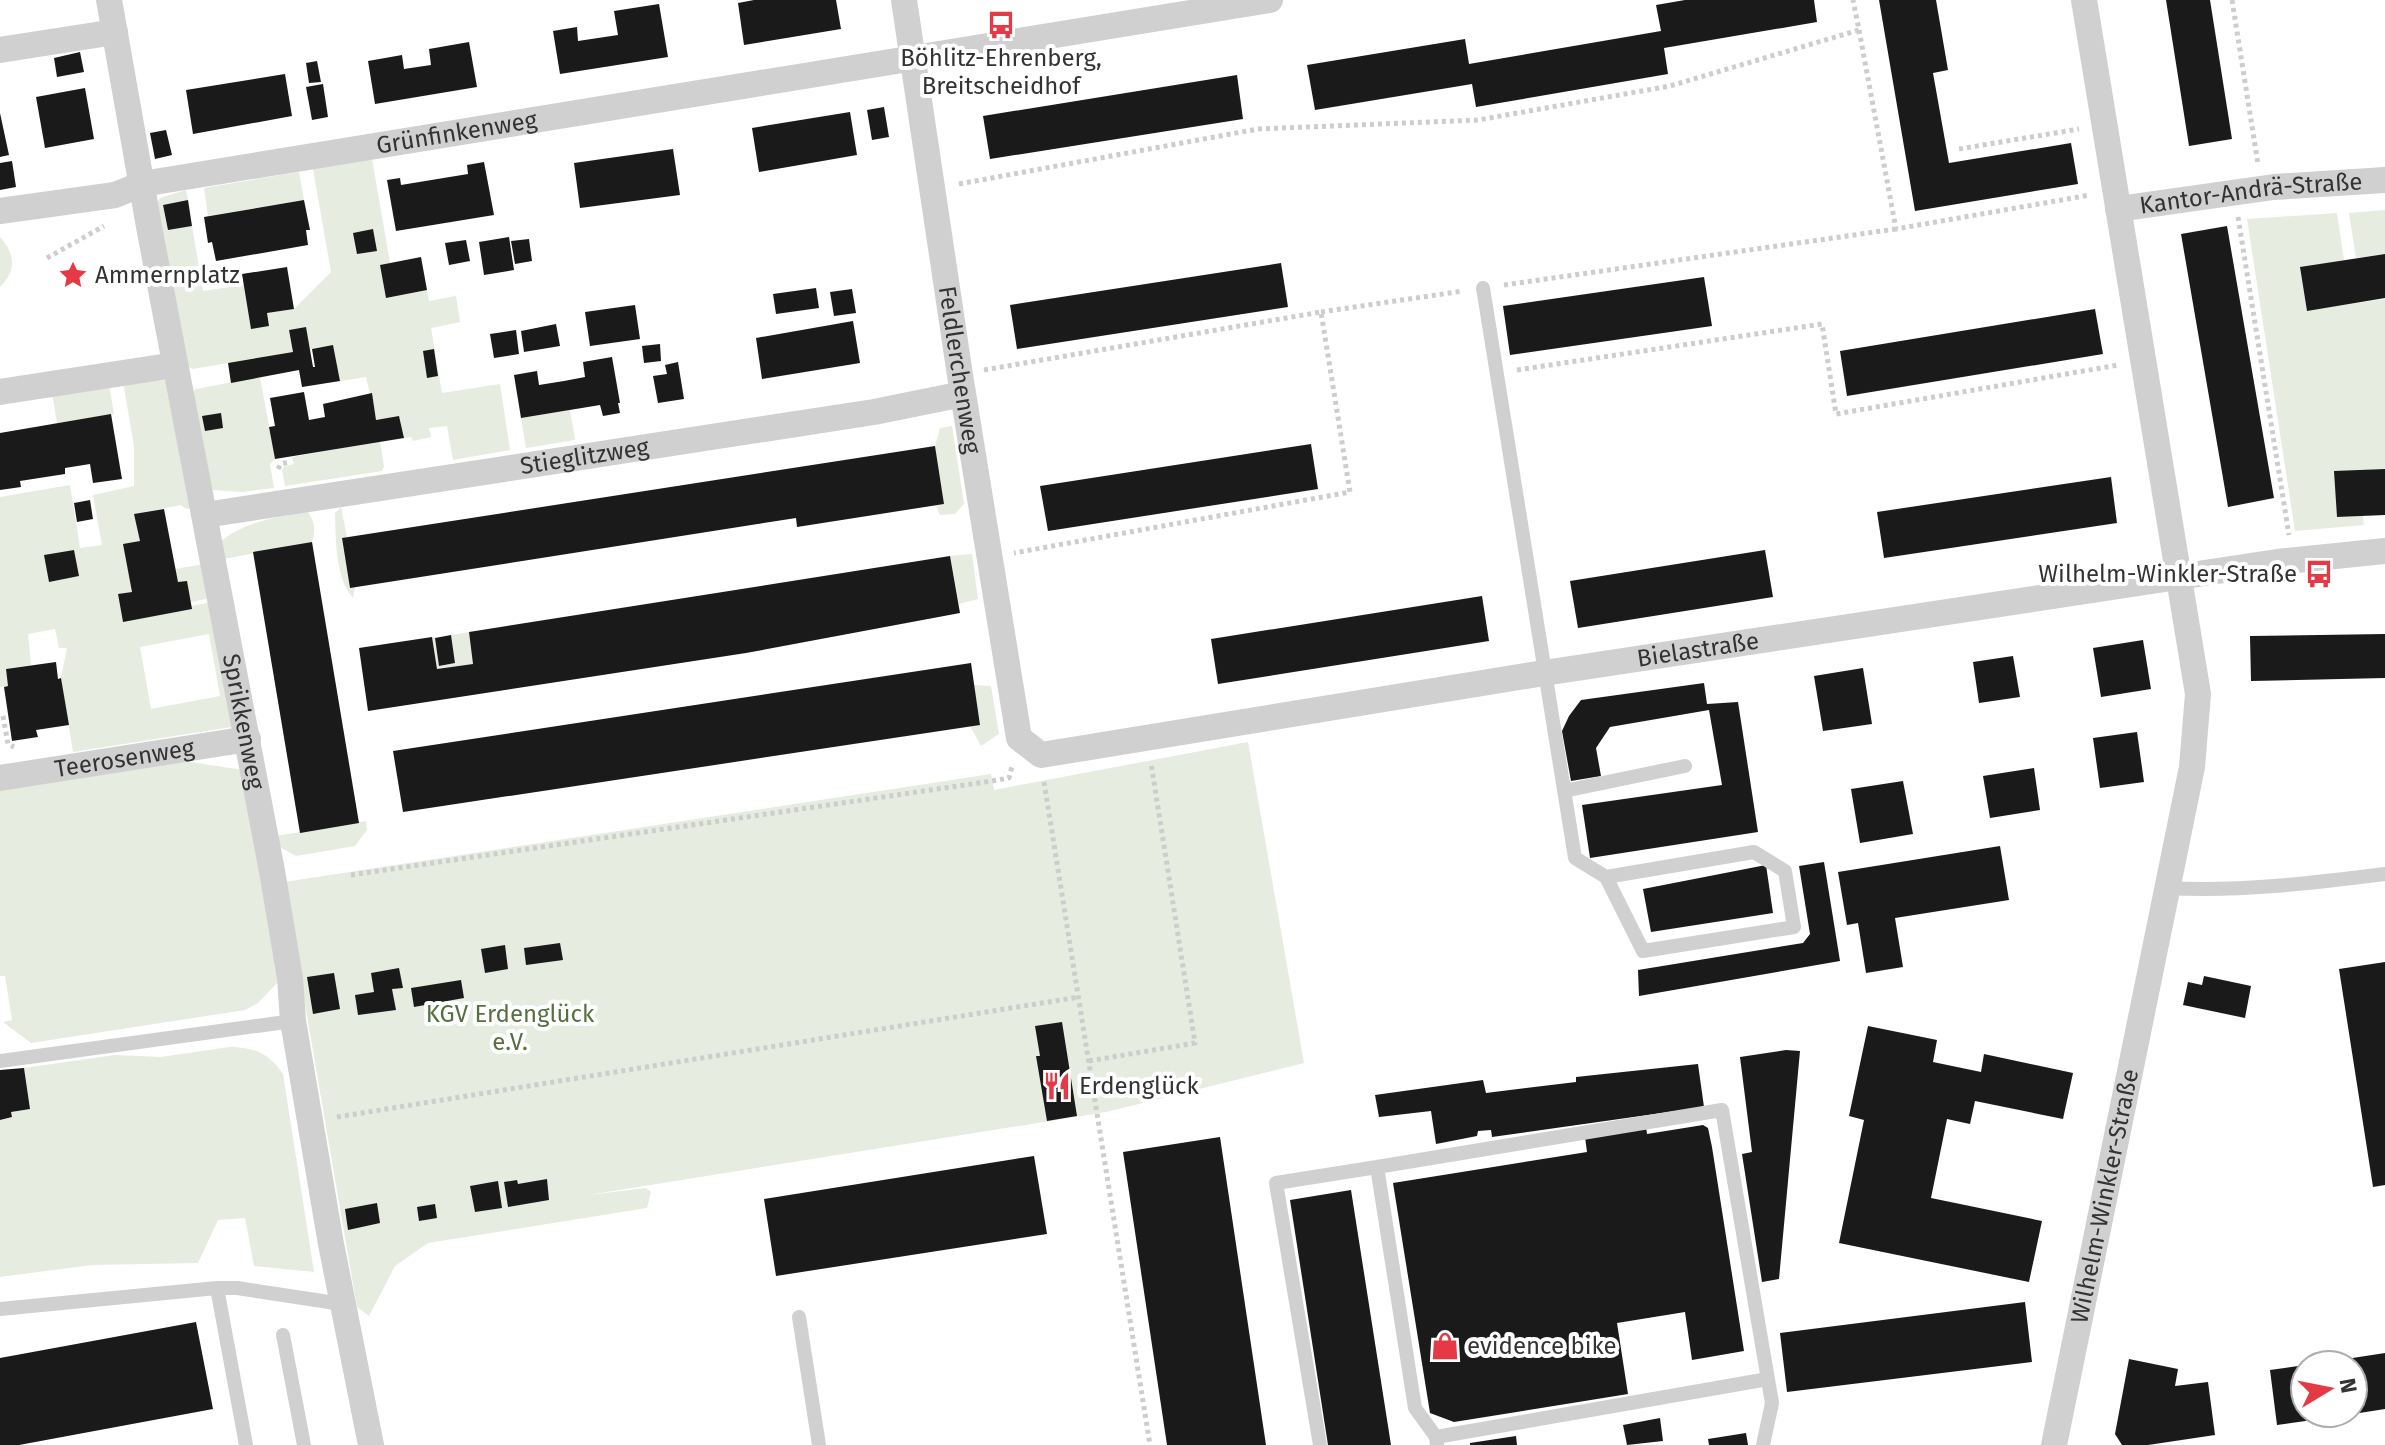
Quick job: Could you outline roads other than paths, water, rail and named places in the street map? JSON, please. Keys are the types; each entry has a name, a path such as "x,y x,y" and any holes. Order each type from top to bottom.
{"street":[{"name":"Sprikkenweg","path":"109,0 283,930 293,1021 310,1122 371,1445"},
{"name":"Feldlerchenweg","path":"904,0 1019,738 1041,755"},
{"name":"Grünfinkenweg","path":"0,211 115,195 142,184 1270,0"},
{"name":"Wilhelm-Winkler-Straße","path":"2054,1445 2192,767 2198,694 2084,0"},
{"path":"0,50 115,32"},
{"name":"Kantor-Andrä-Straße","path":"2116,200 2385,180"},
{"path":"0,392 175,365"},
{"name":"Stieglitzweg","path":"205,515 874,412 962,384"},
{"name":"Bielastraße","path":"1041,755 1544,673 2293,560 2385,551"},
{"name":"Teerosenweg","path":"0,778 248,739"}],"lane":[{"path":"1483,288 1575,858 1606,877 1643,951 1794,927 1785,871 1754,852 1606,877"},
{"path":"1564,791 1685,766"},
{"path":"2167,888 2269,888 2385,874"},
{"path":"0,1061 293,1021"},
{"path":"1320,1445 1276,1183 1722,1110 1772,1403 1763,1445"},
{"path":"1377,1167 1415,1408 1437,1441 1768,1379"},
{"path":"217,1288 246,1445"},
{"path":"0,1309 217,1288 237,1288 342,1304"},
{"path":"799,1317 819,1445"},
{"path":"283,1335 304,1445"}],"place":[{"name":"Böhlitz-Ehrenberg, Breitscheidhof","path":"1001,25"},
{"name":"Ammernplatz","path":"73,275"},
{"name":"Wilhelm-Winkler-Straße","path":"2319,574"},
{"name":"Erdenglück","path":"1057,1086"},
{"name":"evidence bike","path":"1445,1346"}],"park label":[{"name":"KGV Erdenglück e.V.","path":"510,1028"}]}
